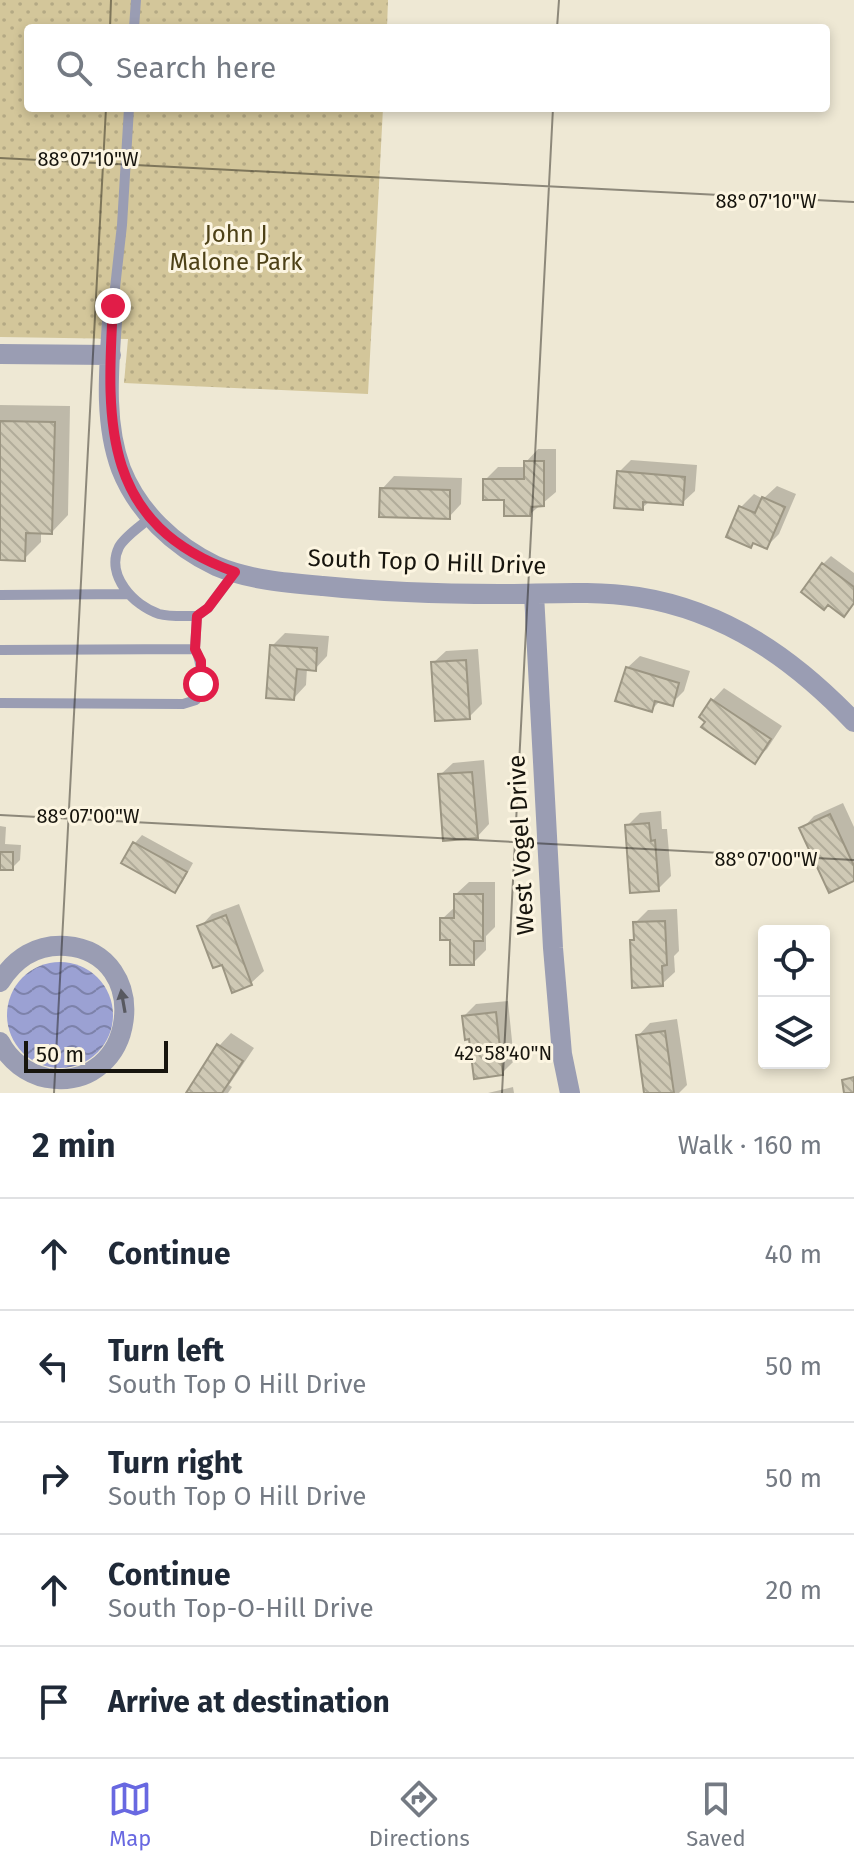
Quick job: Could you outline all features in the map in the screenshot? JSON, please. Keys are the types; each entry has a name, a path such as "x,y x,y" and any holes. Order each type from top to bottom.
{"street":[{"name":"South Top O Hill Drive","path":"113,306 111,426 120,466 133,495 151,517 164,532 194,553 235,572 285,582 366,590 586,593 638,597 707,616 777,653 802,671 854,722"},
{"path":"0,354 111,355"},
{"name":"West Vogel Drive","path":"534,594 554,963 562,1054 570,1093"},
{"path":"0,982 9,968 30,953 55,945 73,947 89,952 109,969 122,991 126,1009 125,1024 112,1053 87,1073 72,1078 56,1079 26,1070 13,1061 0,1042"}],"lane":[{"path":"134,24 136,0"},
{"path":"113,306 122,225 129,112"},
{"path":"151,517 120,545 116,558 119,580 137,603 161,614 197,616 208,608 235,572"},
{"path":"0,595 129,594"},
{"path":"0,703 183,704 196,700 201,684 201,661 195,649 197,616"},
{"path":"0,650 195,649"}],"green space":[{"name":"John J Malone Park","path":"0,0 388,0 387,24 24,24 24,112 383,112 368,394 124,383 128,339 0,337"}],"water":[{"path":"60,962 80,966 97,978 109,995 113,1015 109,1035 97,1052 80,1064 60,1068 40,1064 23,1052 11,1035 7,1015 11,995 23,978 40,966"}],"building":[{"path":"0,421 55,422 52,534 26,533 25,561 0,560"},
{"path":"524,461 544,461 544,506 531,507 530,516 504,516 504,500 483,500 483,479 524,479"},
{"path":"617,471 685,477 683,505 643,502 643,510 614,508"},
{"path":"380,488 450,490 450,519 379,517"},
{"path":"762,497 785,507 767,549 753,543 751,548 726,537 739,506 755,513"},
{"path":"822,563 854,587 854,603 844,617 828,605 824,610 801,592"},
{"path":"270,645 317,648 316,671 297,669 294,700 266,698"},
{"path":"466,660 470,719 435,721 431,662"},
{"path":"626,667 679,683 673,706 655,701 652,712 615,701"},
{"path":"711,699 771,739 755,764 701,727 705,722 699,717"},
{"path":"472,772 478,838 443,841 438,774"},
{"path":"830,814 854,866 854,881 829,893 799,828"},
{"path":"649,823 651,841 655,840 659,891 630,893 625,825"},
{"path":"133,842 187,872 175,893 121,863"},
{"path":"0,852 13,852 13,870 0,870"},
{"path":"454,894 483,894 483,941 474,941 474,965 450,965 450,940 440,940 440,918 454,918"},
{"path":"226,915 252,985 232,993 222,965 213,968 197,926"},
{"path":"665,921 667,965 662,966 663,986 632,988 630,940 634,940 633,922"},
{"path":"496,1012 503,1075 474,1079 469,1039 465,1040 462,1016"},
{"path":"665,1031 674,1093 644,1093 636,1035"},
{"path":"217,1044 243,1061 222,1093 186,1093"},
{"path":"854,1077 854,1093 844,1093 842,1080"}],"route":[{"path":"113,306 111,426 120,466 133,495 164,532 217,566 235,572 208,608 197,616 195,649 201,661 201,684"}]}
